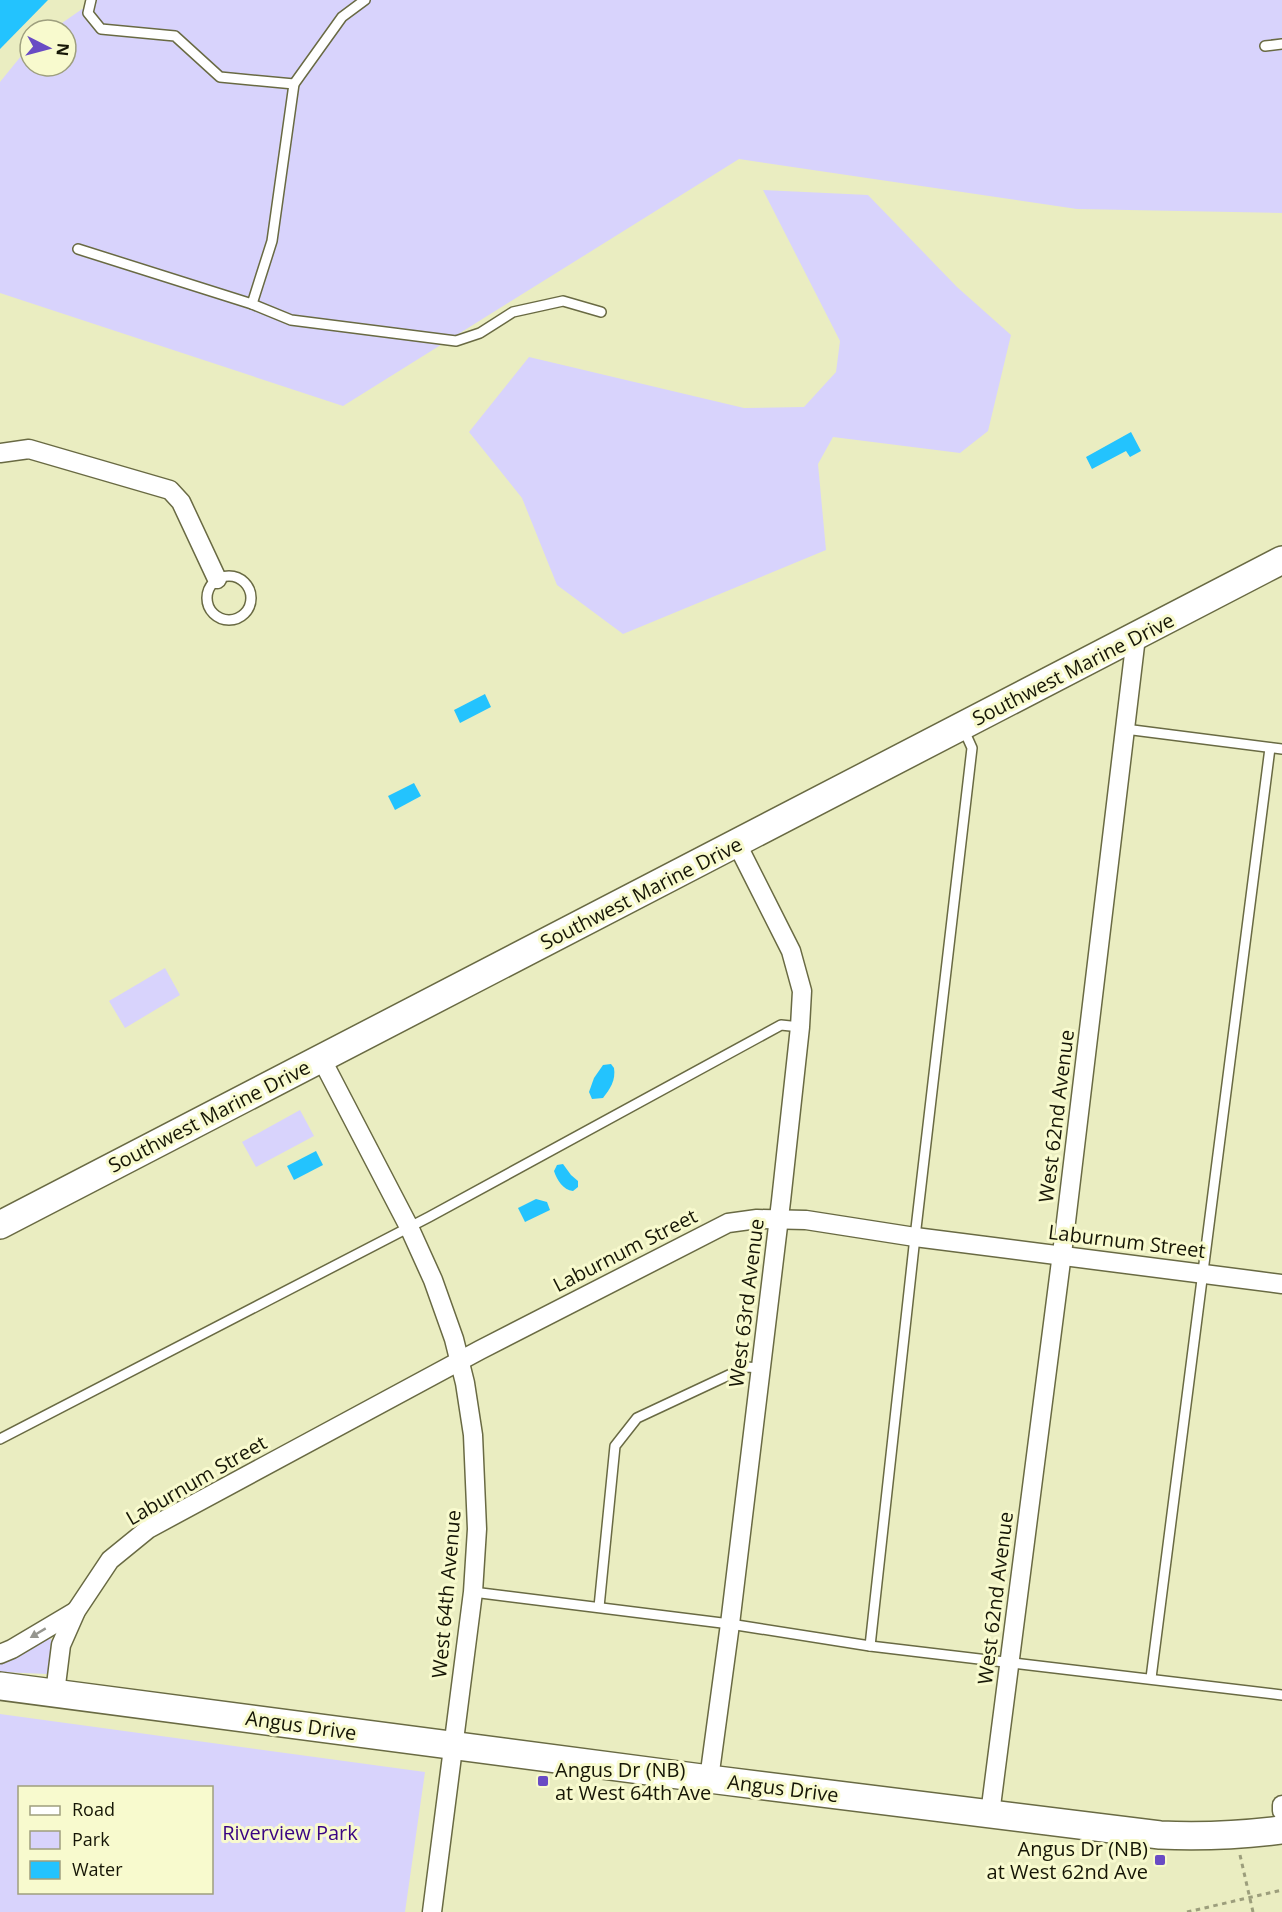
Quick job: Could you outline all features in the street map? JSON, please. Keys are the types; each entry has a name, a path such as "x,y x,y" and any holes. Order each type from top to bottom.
{"main road":[{"name":"Southwest Marine Drive","path":"0,1225 962,726 1280,566"},
{"name":"Angus Drive","path":"0,1686 709,1779 1160,1835 1236,1836 1282,1830"}],"street":[{"path":"0,453 29,449 170,490 181,502 218,579"},
{"name":"West 62nd Avenue","path":"990,1814 1136,637"},
{"name":"West 63rd Avenue","path":"709,1779 761,1368 800,1028 802,992 791,951 737,844"},
{"name":"West 64th Avenue","path":"321,1058 409,1227 433,1280 460,1361 473,1435 477,1529 473,1592 432,1912"},
{"name":"Laburnum Street","path":"55,1693 62,1645 76,1611 110,1560 148,1529 460,1361 728,1223 757,1219 806,1220 915,1237 1282,1284"},
{"name":"Laburnum Street","path":"0,1654 76,1611"},
{"path":"1282,1805 1282,1811"}],"lane":[{"path":"90,0 88,13 101,30 175,36 220,77 294,84"},
{"path":"252,304 272,241 294,84 342,17 365,0"},
{"path":"1265,46 1282,44"},
{"path":"78,249 252,304 291,320 456,341 480,333 513,312 563,301 601,312"},
{"path":"232,576 245,583 249,589 250,604 242,616 228,621 214,616 210,610 207,604 208,589 218,579 232,576"},
{"path":"870,1646 972,748 962,726"},
{"path":"1125,729 1282,749"},
{"path":"1151,1678 1270,748"},
{"path":"0,1439 409,1227 781,1025 800,1028"},
{"path":"599,1607 615,1446 637,1418 746,1367 761,1368"},
{"path":"473,1592 730,1624 870,1646 1282,1695"}],"path":[{"path":"1236,1836 1253,1912"},
{"path":"1187,1912 1282,1890"}],"green space":[{"path":"95,0 1282,0 1282,213 1077,209 739,159 343,406 0,293 0,82 18,60 18,78 78,78 78,18 69,18"},
{"path":"763,190 868,195 957,287 1011,335 988,431 960,453 833,437 818,464 826,550 623,634 557,585 522,498 469,432 529,357 744,408 804,407 836,372 840,341"},
{"path":"165,968 180,995 125,1028 109,1001"},
{"path":"300,1110 314,1136 256,1167 242,1142"},
{"path":"48,1638 53,1644 47,1674 0,1672 0,1664 28,1651"},
{"name":"Riverview Park","path":"0,1714 425,1772 405,1912 0,1912"}],"water":[{"path":"0,0 48,0 30,18 18,18 18,31 0,49"},
{"path":"1131,432 1141,451 1130,457 1126,451 1092,469 1086,457"},
{"path":"485,694 491,707 460,723 454,710"},
{"path":"414,783 421,796 395,810 388,796"},
{"path":"611,1064 614,1072 610,1088 603,1098 592,1099 589,1092 594,1078 603,1065"},
{"path":"316,1151 323,1165 294,1180 287,1166"},
{"path":"563,1164 578,1181 578,1187 573,1191 561,1184 554,1171 557,1165"},
{"path":"536,1199 547,1202 550,1210 525,1222 518,1208"}],"place":[{"name":"Angus Dr (NB) at West 64th Ave","path":"543,1781"},
{"name":"Angus Dr (NB) at West 62nd Ave","path":"1160,1860"}]}
